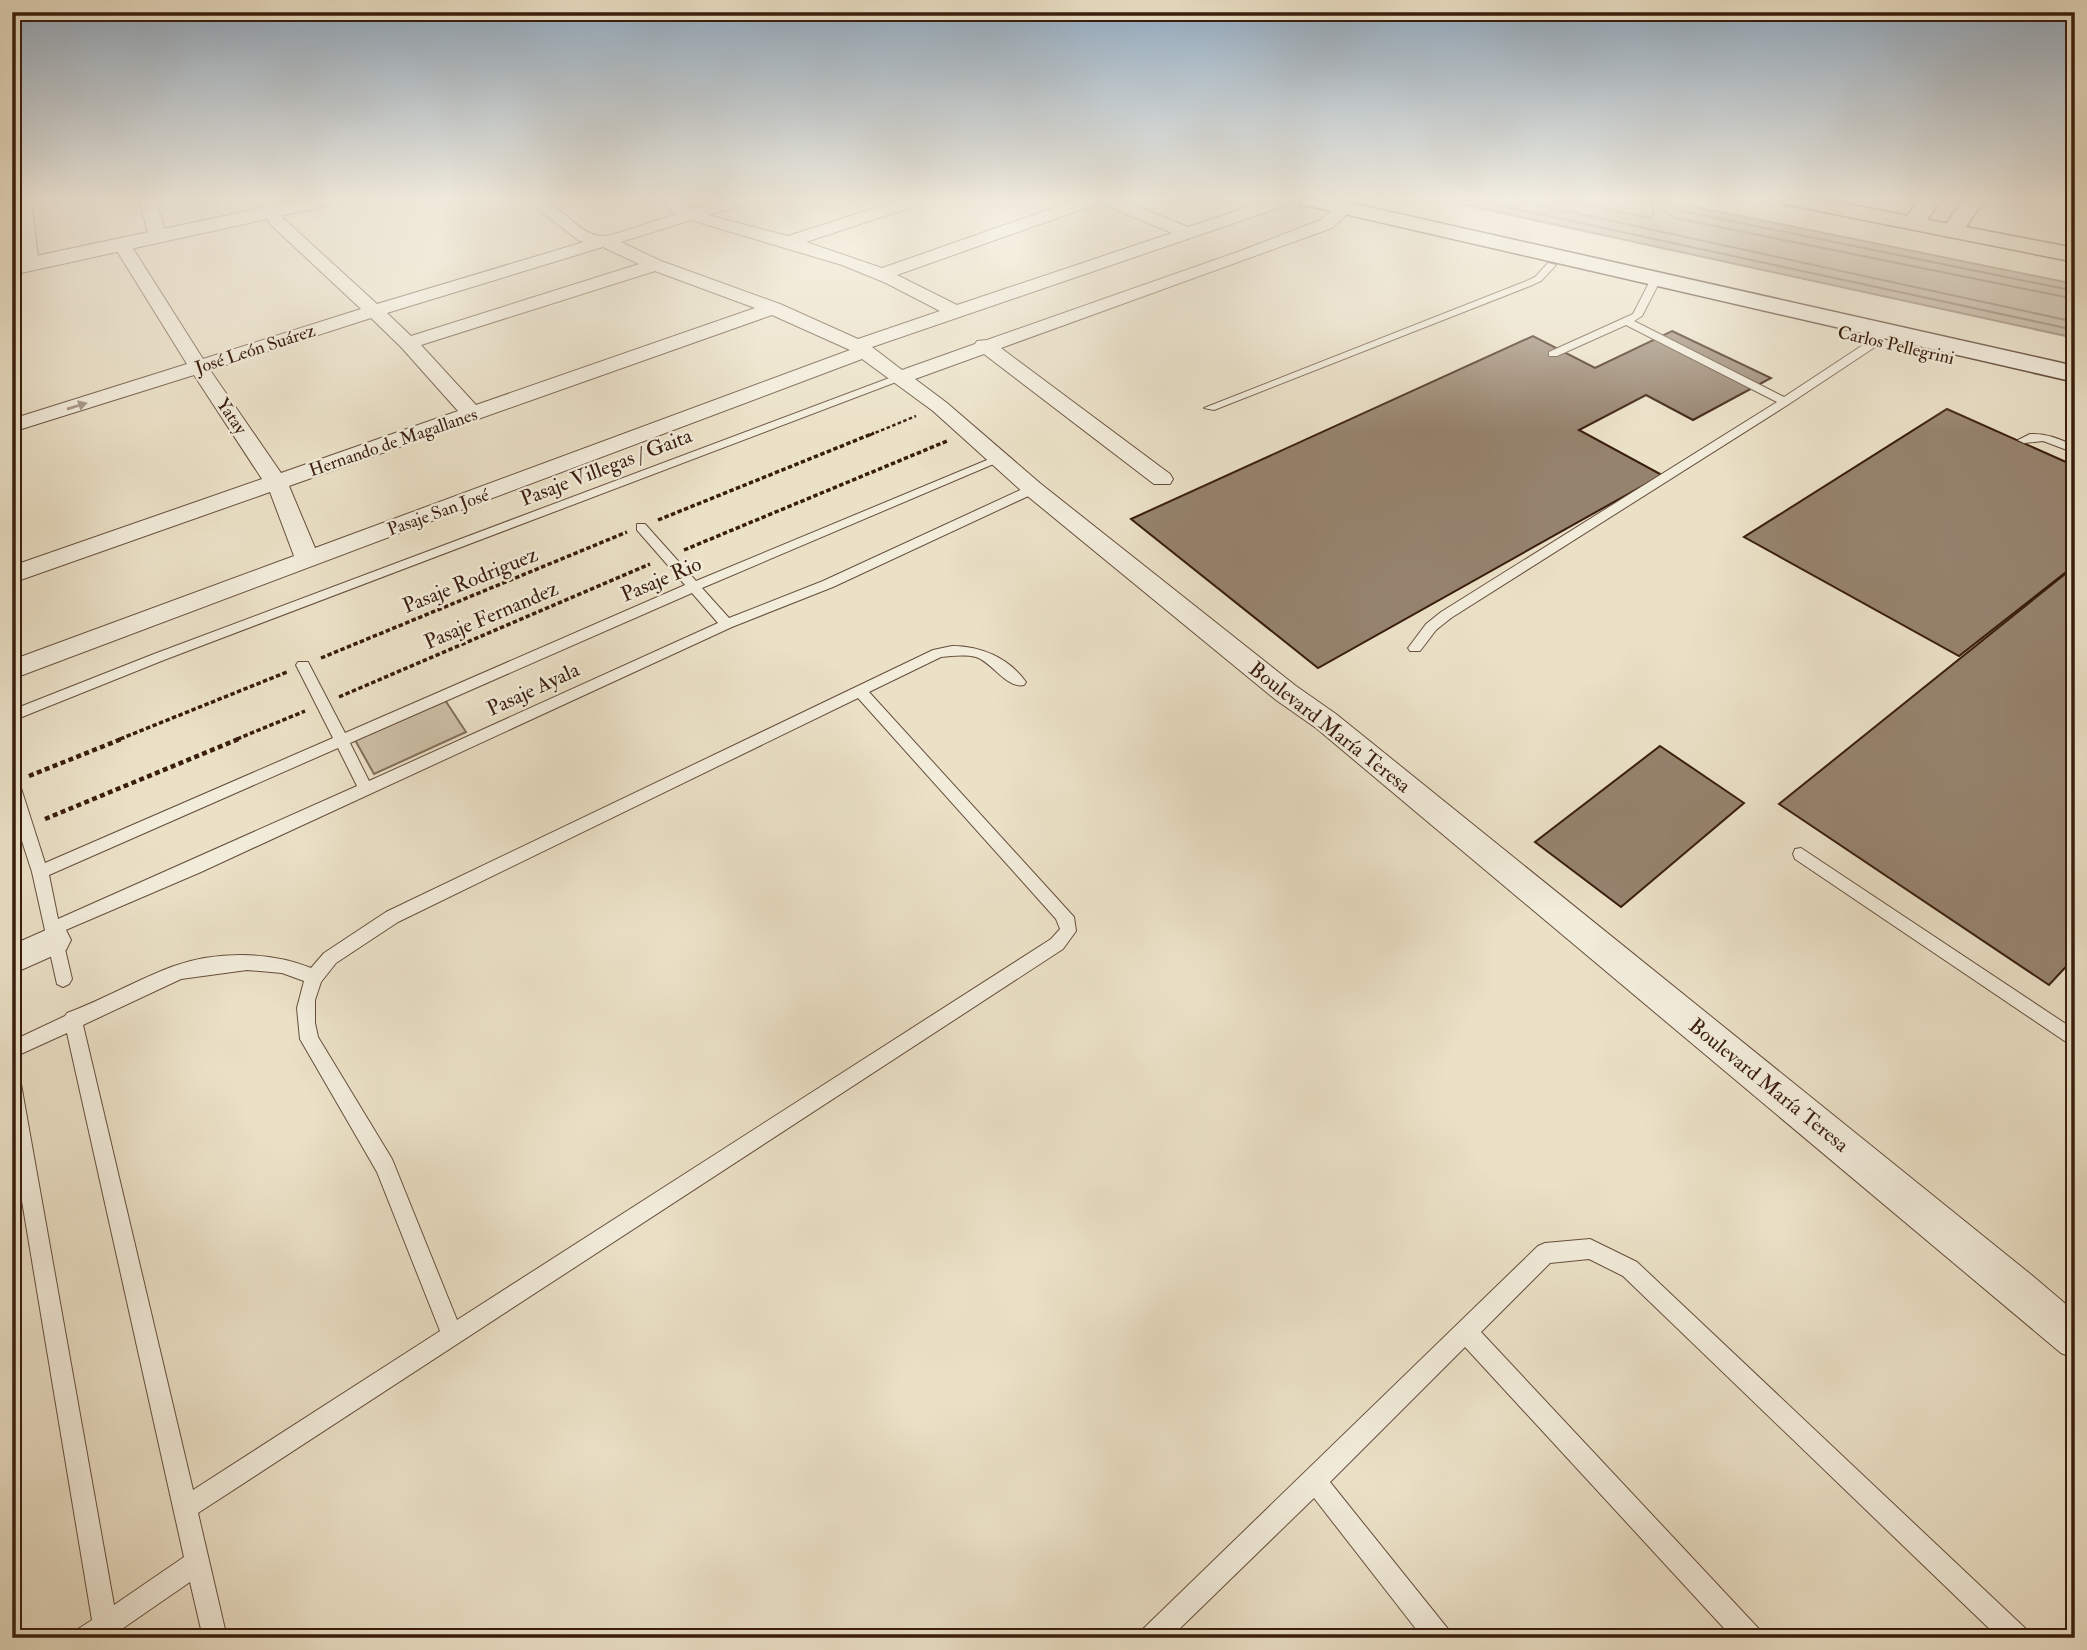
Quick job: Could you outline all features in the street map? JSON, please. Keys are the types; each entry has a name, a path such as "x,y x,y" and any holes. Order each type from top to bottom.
{"main road":[{"name":"Carlos Pellegrini","path":"1616,277 1654,284"},
{"name":"Carlos Pellegrini","path":"1626,277 1879,335 2075,374"},
{"name":"Carlos Pellegrini","path":"1879,335 2075,387"}],"street":[{"name":"Yatay","path":"142,277 275,482 308,560"},
{"path":"338,277 408,343 473,415"},
{"name":"José León Suárez","path":"12,426 488,277"},
{"path":"408,343 618,277"},
{"name":"Boulevard María Teresa","path":"689,277 773,308 860,349 901,377 940,407 1033,489 1286,693 1326,721 2020,1290 2075,1339"},
{"path":"888,277 955,312"},
{"name":"Pasaje San José","path":"12,670 308,560 955,312 1058,277"},
{"path":"901,377 984,345 1182,277"},
{"name":"Hernando de Magallanes","path":"12,575 773,308"},
{"path":"984,345 1162,479"},
{"path":"12,960 53,935"}],"lane":[{"path":"1210,408 1540,277"},
{"path":"1553,354 1637,316 1654,284"},
{"path":"1626,321 1785,402"},
{"path":"1415,648 1431,627 1446,615 1785,402 1879,335"},
{"name":"Pasaje Villegas / Gaita","path":"12,716 172,652 901,377"},
{"path":"2024,440 2034,436 2075,450"},
{"name":"Pasaje Rio","path":"40,872 693,587 999,458"},
{"name":"Pasaje Ayala","path":"53,935 727,624 828,584 1033,489"},
{"path":"641,527 727,624"},
{"path":"453,1335 385,1166 309,1040 304,1020 306,994 314,978 330,958 392,917 938,653 961,649 991,656 1019,682"},
{"path":"303,665 366,789"},
{"path":"185,1508 1056,944 1068,931 1068,922 1062,915 859,691"},
{"path":"19,782 25,828 40,872 63,979"},
{"path":"1801,854 2075,1040"},
{"path":"12,1050 73,1019 178,972 205,965 270,964 296,968 314,978"},
{"path":"73,1019 215,1638"},
{"path":"12,1084 100,1634 197,1563"},
{"path":"1152,1638 1545,1253 1590,1249 1630,1269 2017,1638"},
{"path":"1465,1331 1750,1638"},
{"path":"1315,1481 1439,1638"}],"path":[{"name":"Pasaje Rodriguez","path":"19,782 940,407"},
{"name":"Pasaje Fernandez","path":"25,828 925,448 970,433"}],"shaded area":[{"path":"445,700 466,732 374,774 355,740"}],"water":[{"path":"1795,277 2041,277 2075,284 2075,338"}],"building":[{"path":"1672,331 1771,378 1693,420 1646,395 1579,430 1662,475 1318,668 1131,519 1533,336 1595,368"},
{"path":"1947,409 2075,466 2075,565 1959,656 1744,537"},
{"path":"2075,566 2075,957 2049,985 1779,804"},
{"path":"1660,746 1744,803 1621,907 1535,842"}]}
